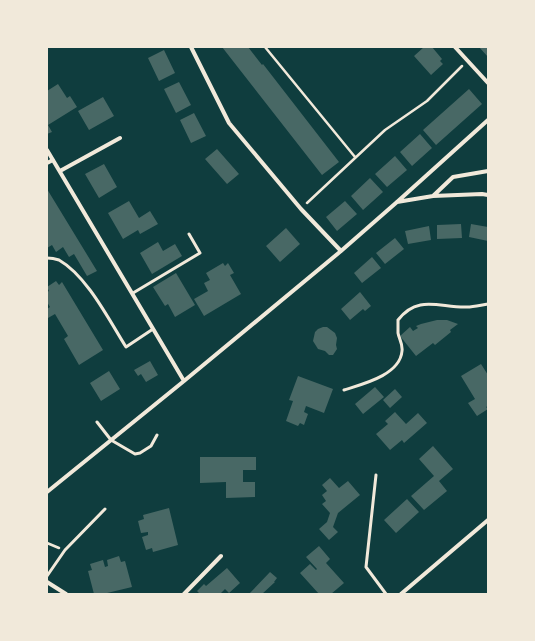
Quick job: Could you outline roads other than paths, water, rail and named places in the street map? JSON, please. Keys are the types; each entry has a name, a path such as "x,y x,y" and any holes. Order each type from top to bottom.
{"street":[{"path":"191,47 230,124 301,209 341,251"},
{"path":"455,47 488,84"},
{"path":"47,492 341,251 488,120"},
{"path":"60,171 120,138"},
{"path":"47,150 184,381"},
{"path":"47,163 53,160"},
{"path":"433,196 453,177 488,171"},
{"path":"397,202 433,196 488,195"},
{"path":"401,594 488,520"},
{"path":"184,594 221,556"},
{"path":"47,582 66,594"}],"lane":[{"path":"133,293 200,253 189,234"},
{"path":"47,258 58,260 78,275 90,290 126,347 153,329"},
{"path":"344,390 365,383 384,374 396,366 402,352 397,321 404,313 424,304 466,307 488,304"},
{"path":"97,422 111,440 135,454 140,453 152,446 157,435"},
{"path":"376,475 366,566 386,594"},
{"path":"47,576 65,550 105,509"}]}
